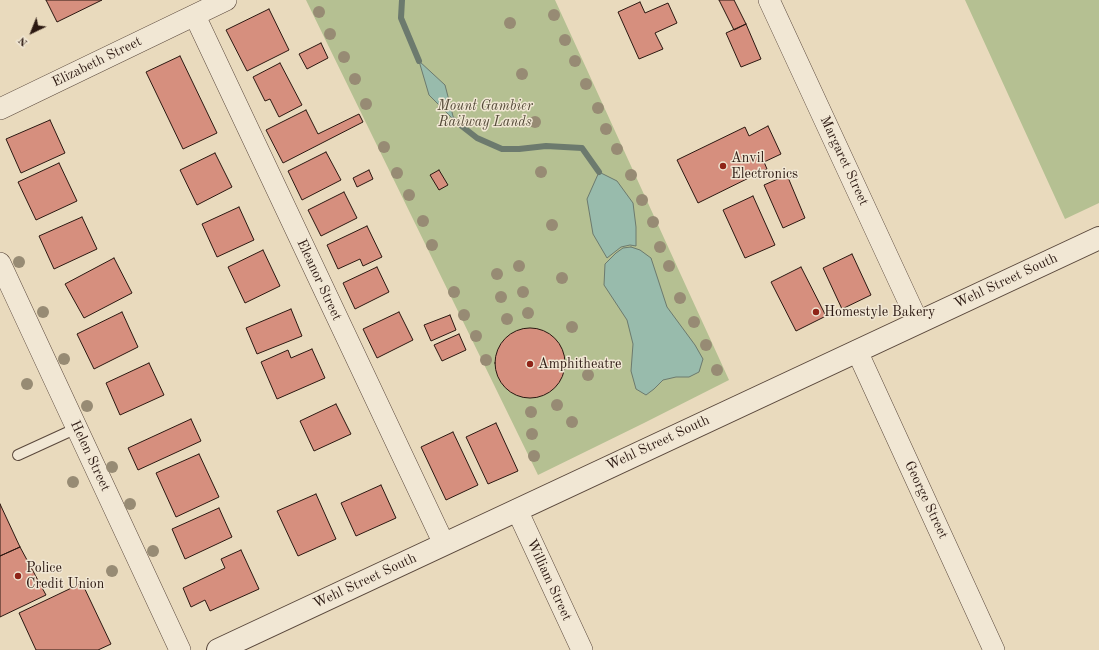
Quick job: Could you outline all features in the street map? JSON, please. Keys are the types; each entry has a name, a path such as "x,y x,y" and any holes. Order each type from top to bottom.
{"street":[{"name":"Elizabeth Street","path":"0,109 226,0"},
{"name":"Margaret Street","path":"769,0 918,322"},
{"name":"Eleanor Street","path":"195,16 444,544"},
{"name":"Wehl Street South","path":"218,650 1099,238"},
{"name":"Helen Street","path":"0,263 180,650"},
{"name":"George Street","path":"857,351 994,650"},
{"name":"William Street","path":"517,510 582,650"}],"lane":[{"path":"18,454 77,428"}],"green space":[{"name":"Mount Gambier Railway Lands","path":"306,0 555,0 729,380 538,475"},
{"path":"965,0 1099,0 1099,203 1065,219"}],"shaded area":[{"path":"419,61 445,85 454,120 429,95"},
{"path":"599,172 617,181 633,203 636,227 636,246 630,245 621,247 607,258 593,234 587,199"},
{"path":"631,247 640,250 651,258 667,307 695,345 703,359 699,372 689,377 676,377 663,380 646,395 636,389 631,371 633,344 627,320 604,285 605,264 623,248"}],"building":[{"path":"46,0 102,0 57,22"},
{"path":"719,0 734,0 746,24 734,30"},
{"path":"640,2 645,13 668,3 677,23 655,33 663,49 639,59 618,12"},
{"path":"269,9 289,50 247,71 226,30"},
{"path":"746,24 761,59 741,67 726,33"},
{"path":"321,43 328,58 307,69 299,54"},
{"path":"180,56 217,133 183,149 146,72"},
{"path":"280,63 302,105 279,117 270,99 265,101 253,77"},
{"path":"306,110 318,134 359,114 363,122 283,163 266,130"},
{"path":"50,120 65,153 21,173 6,139"},
{"name":"Anvil Electronics","path":"768,126 781,154 764,162 767,169 698,203 677,160 745,127 749,136"},
{"path":"326,152 341,180 302,200 288,171"},
{"path":"215,153 232,187 197,205 180,170"},
{"path":"59,163 77,201 36,220 18,182"},
{"path":"369,170 373,179 357,187 353,178"},
{"path":"439,170 448,185 439,190 430,175"},
{"path":"787,175 805,218 783,228 764,185"},
{"path":"344,192 357,218 321,236 308,210"},
{"path":"753,196 775,245 745,258 723,210"},
{"path":"239,207 254,240 217,257 202,224"},
{"path":"82,217 97,249 54,269 39,236"},
{"path":"367,226 382,257 363,266 360,259 338,269 327,245"},
{"path":"263,250 280,286 245,303 228,267"},
{"path":"852,254 871,295 842,309 823,268"},
{"path":"114,258 132,293 84,318 65,284"},
{"path":"377,267 389,292 355,309 343,283"},
{"path":"801,267 826,316 796,331 771,282"},
{"path":"291,309 302,336 257,354 246,328"},
{"path":"122,312 138,347 94,369 77,334"},
{"path":"399,312 413,340 377,358 363,329"},
{"path":"450,315 456,330 431,341 424,325"},
{"name":"Amphitheatre","path":"530,328 543,331 555,338 562,350 565,363 562,376 555,388 543,395 530,398 517,395 505,388 498,376 495,363 498,350 505,338 517,331"},
{"path":"459,334 466,350 442,361 434,345"},
{"path":"312,349 325,378 277,399 261,362 288,350 291,358"},
{"path":"149,363 164,395 120,415 106,383"},
{"path":"336,404 351,434 314,451 300,421"},
{"path":"191,419 201,441 138,470 128,448"},
{"path":"496,423 518,471 488,484 466,437"},
{"path":"453,432 478,485 446,500 421,447"},
{"path":"199,454 219,497 176,517 156,473"},
{"path":"381,485 396,518 356,536 341,503"},
{"path":"316,494 336,539 298,556 277,511"},
{"path":"0,504 20,547 0,556"},
{"path":"219,508 232,537 185,559 172,529"},
{"name":"Police Credit Union","path":"20,547 46,595 0,617 0,556"},
{"path":"241,550 259,589 210,611 205,600 191,607 183,588 225,568 221,559"},
{"path":"82,583 111,644 98,650 36,650 19,613"}],"waterway":[{"path":"402,0 401,18 419,61"},
{"path":"454,120 477,138 502,149 546,146 582,148 599,172"}],"place":[{"name":"Anvil Electronics","path":"723,166"},
{"name":"Homestyle Bakery","path":"816,312"},
{"name":"Amphitheatre","path":"530,364"},
{"name":"Police Credit Union","path":"18,576"}]}
